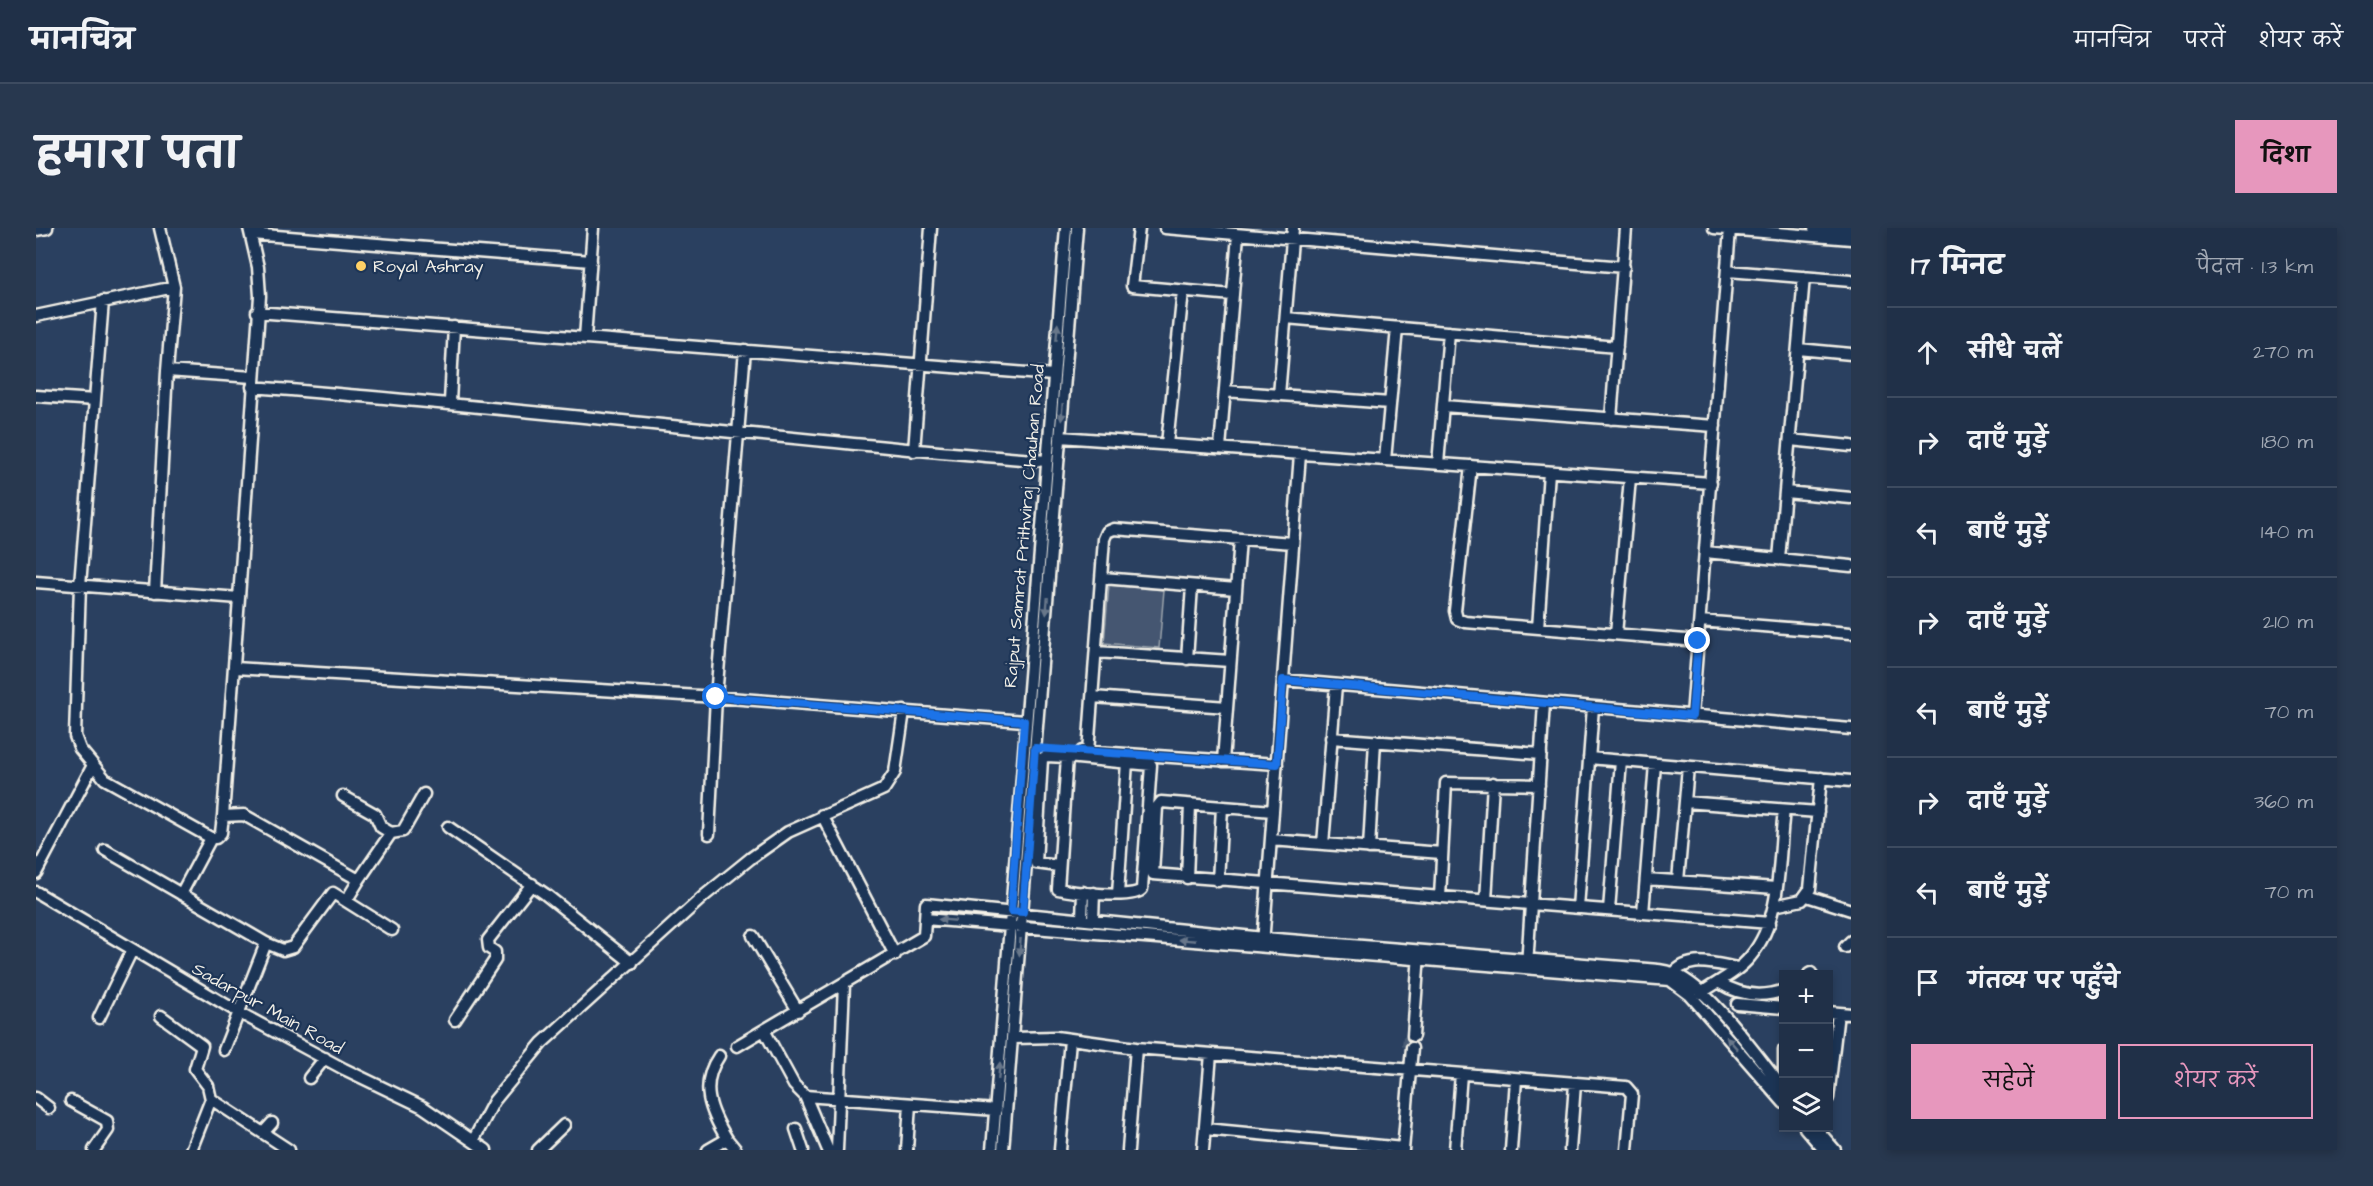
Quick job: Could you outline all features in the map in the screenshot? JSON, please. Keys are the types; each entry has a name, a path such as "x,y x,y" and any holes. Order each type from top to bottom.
{"main road":[{"path":"1816,228 1851,231"}],"street":[{"path":"36,230 47,228"},
{"path":"155,592 174,286 160,228"},
{"path":"585,338 593,228"},
{"path":"914,451 931,228"},
{"name":"Rajput Samrat Prithviraj Chauhan Road","path":"1003,1150 1012,1038 1024,721 1066,228"},
{"name":"Rajput Samrat Prithviraj Chauhan Road","path":"1017,911 1035,748 1077,228"},
{"path":"1139,228 1132,286 1233,295"},
{"path":"1165,228 1624,267"},
{"path":"1279,395 1293,228"},
{"path":"1611,419 1626,228"},
{"path":"1714,228 1851,239"},
{"path":"1692,716 1730,229"},
{"path":"103,301 80,585 74,719 80,749 105,780 211,838 216,838 220,833 223,816 235,668 257,312 258,267 250,231 301,233 591,261"},
{"path":"1220,448 1238,235"},
{"path":"1728,271 1851,281"},
{"path":"1779,559 1804,277"},
{"path":"36,316 174,286"},
{"path":"1167,444 1182,291"},
{"path":"257,312 1053,375"},
{"path":"1286,318 1617,347"},
{"path":"450,402 454,327"},
{"path":"1385,460 1397,328"},
{"path":"1438,464 1449,332"},
{"path":"1798,349 1851,354"},
{"path":"709,834 716,697 745,351"},
{"path":"167,371 252,382 914,451 1046,461"},
{"path":"1225,391 1390,403"},
{"path":"36,396 95,399"},
{"path":"1443,406 1715,426"},
{"path":"1060,437 1711,483"},
{"path":"1790,440 1851,446"},
{"path":"1264,942 1300,454"},
{"path":"1471,466 1455,611 1457,619 1466,622 1698,641"},
{"path":"1538,628 1549,472"},
{"path":"1616,634 1630,478"},
{"path":"1785,492 1851,498"},
{"path":"1088,752 1104,538 1107,532 1114,529 1293,543"},
{"path":"1223,761 1240,539"},
{"path":"1705,552 1851,566"},
{"path":"1102,578 1236,590"},
{"path":"36,582 239,598"},
{"path":"1187,658 1192,586"},
{"path":"1700,621 1851,633"},
{"path":"1096,652 1230,662"},
{"path":"235,668 536,688 716,697 1024,721"},
{"path":"1283,680 1851,729"},
{"path":"1323,844 1336,685"},
{"path":"1093,697 1227,707"},
{"path":"1527,963 1544,703"},
{"path":"1578,908 1593,707"},
{"path":"473,1141 494,1101 515,1073 572,1014 751,858 788,832 822,815 874,795 892,780 904,711"},
{"path":"1331,738 1541,754"},
{"path":"1369,848 1375,741"},
{"path":"1035,748 1277,764"},
{"path":"1058,866 1036,863 1042,759 1046,756 1067,757 1148,764 1152,768 1142,889 1136,894 1118,894 1058,889 1067,757"},
{"path":"1589,758 1851,781"},
{"path":"1609,910 1621,761"},
{"path":"1118,894 1127,762"},
{"path":"1643,913 1655,764"},
{"path":"36,873 92,766"},
{"path":"1678,881 1688,767"},
{"path":"1774,906 1795,903 1807,896 1814,869 1821,778"},
{"path":"1440,897 1446,783 1539,785"},
{"path":"1486,900 1493,783"},
{"path":"346,901 391,834 403,831 424,794"},
{"path":"343,796 375,814 381,827 391,834"},
{"path":"1685,802 1818,812"},
{"path":"1273,811 1158,804 1153,872 1156,876 1770,923"},
{"path":"1187,878 1190,805"},
{"path":"1218,881 1222,807"},
{"path":"1701,993 1738,968 1755,951 1770,923 1774,906 1784,810"},
{"path":"223,816 244,815 252,818 359,880"},
{"path":"822,815 895,955"},
{"path":"448,827 532,884 632,963"},
{"path":"181,894 211,838"},
{"path":"1271,840 1442,853"},
{"path":"105,850 266,943 288,951 330,894 336,894 392,930"},
{"path":"1646,879 1776,888"},
{"path":"455,1020 495,960 495,952 489,948 488,940 532,884"},
{"name":"Sadarpur Main Road","path":"36,892 238,1011 415,1103 486,1150"},
{"path":"1088,918 1089,892"},
{"path":"1807,896 1851,910"},
{"path":"737,1046 924,936 926,904 1088,918 1264,942"},
{"path":"925,919 1264,942 1671,976 1701,993 1779,1083"},
{"name":"Rajput Samrat Prithviraj Chauhan Road","path":"992,1150 1016,926"},
{"path":"753,936 798,1011"},
{"path":"224,1050 266,943"},
{"path":"99,1018 132,950"},
{"path":"1205,1129 1403,1149 1416,955"},
{"path":"1671,976 1693,962 1738,968"},
{"path":"1671,976 1779,1097"},
{"path":"1718,982 1730,990 1751,995 1772,995 1779,992"},
{"path":"837,1150 844,984"},
{"path":"1737,1004 1779,1008"},
{"path":"1833,1013 1851,1014"},
{"path":"161,1016 202,1046 195,1069 208,1086 211,1100 190,1150"},
{"path":"1829,1078 1832,1024"},
{"path":"765,1030 794,1085 805,1096 828,1150"},
{"path":"1012,1038 1039,1036 1136,1048 1630,1089 1627,1150"},
{"path":"1060,1150 1068,1040"},
{"path":"1128,1150 1136,1048"},
{"path":"1203,1150 1211,1054"},
{"path":"719,1056 710,1069 707,1081 717,1123 736,1150"},
{"path":"309,1078 325,1058"},
{"path":"1455,1150 1461,1074"},
{"path":"1511,1150 1516,1079"},
{"path":"1570,1150 1575,1084"},
{"path":"805,1096 996,1110"},
{"path":"36,1098 49,1107"},
{"path":"211,1100 289,1150"},
{"path":"71,1101 107,1121 108,1130 94,1150"},
{"path":"907,1150 910,1104"},
{"path":"263,1133 272,1123"},
{"path":"538,1150 564,1125"},
{"path":"796,1129 803,1150"},
{"path":"1808,1132 1824,1150"},
{"path":"1819,1132 1835,1150"},
{"path":"708,1150 727,1140"}],"shaded area":[{"path":"1109,585 1164,590 1159,648 1104,643"}],"tunnel":[{"path":"1407,1047 1408,1036"}],"place":[{"name":"Royal Ashray","path":"361,266"}],"route":[{"path":"716,697 1024,721 1011,911 1023,912 1035,748 1277,764 1283,680 1692,716 1698,641"}]}
